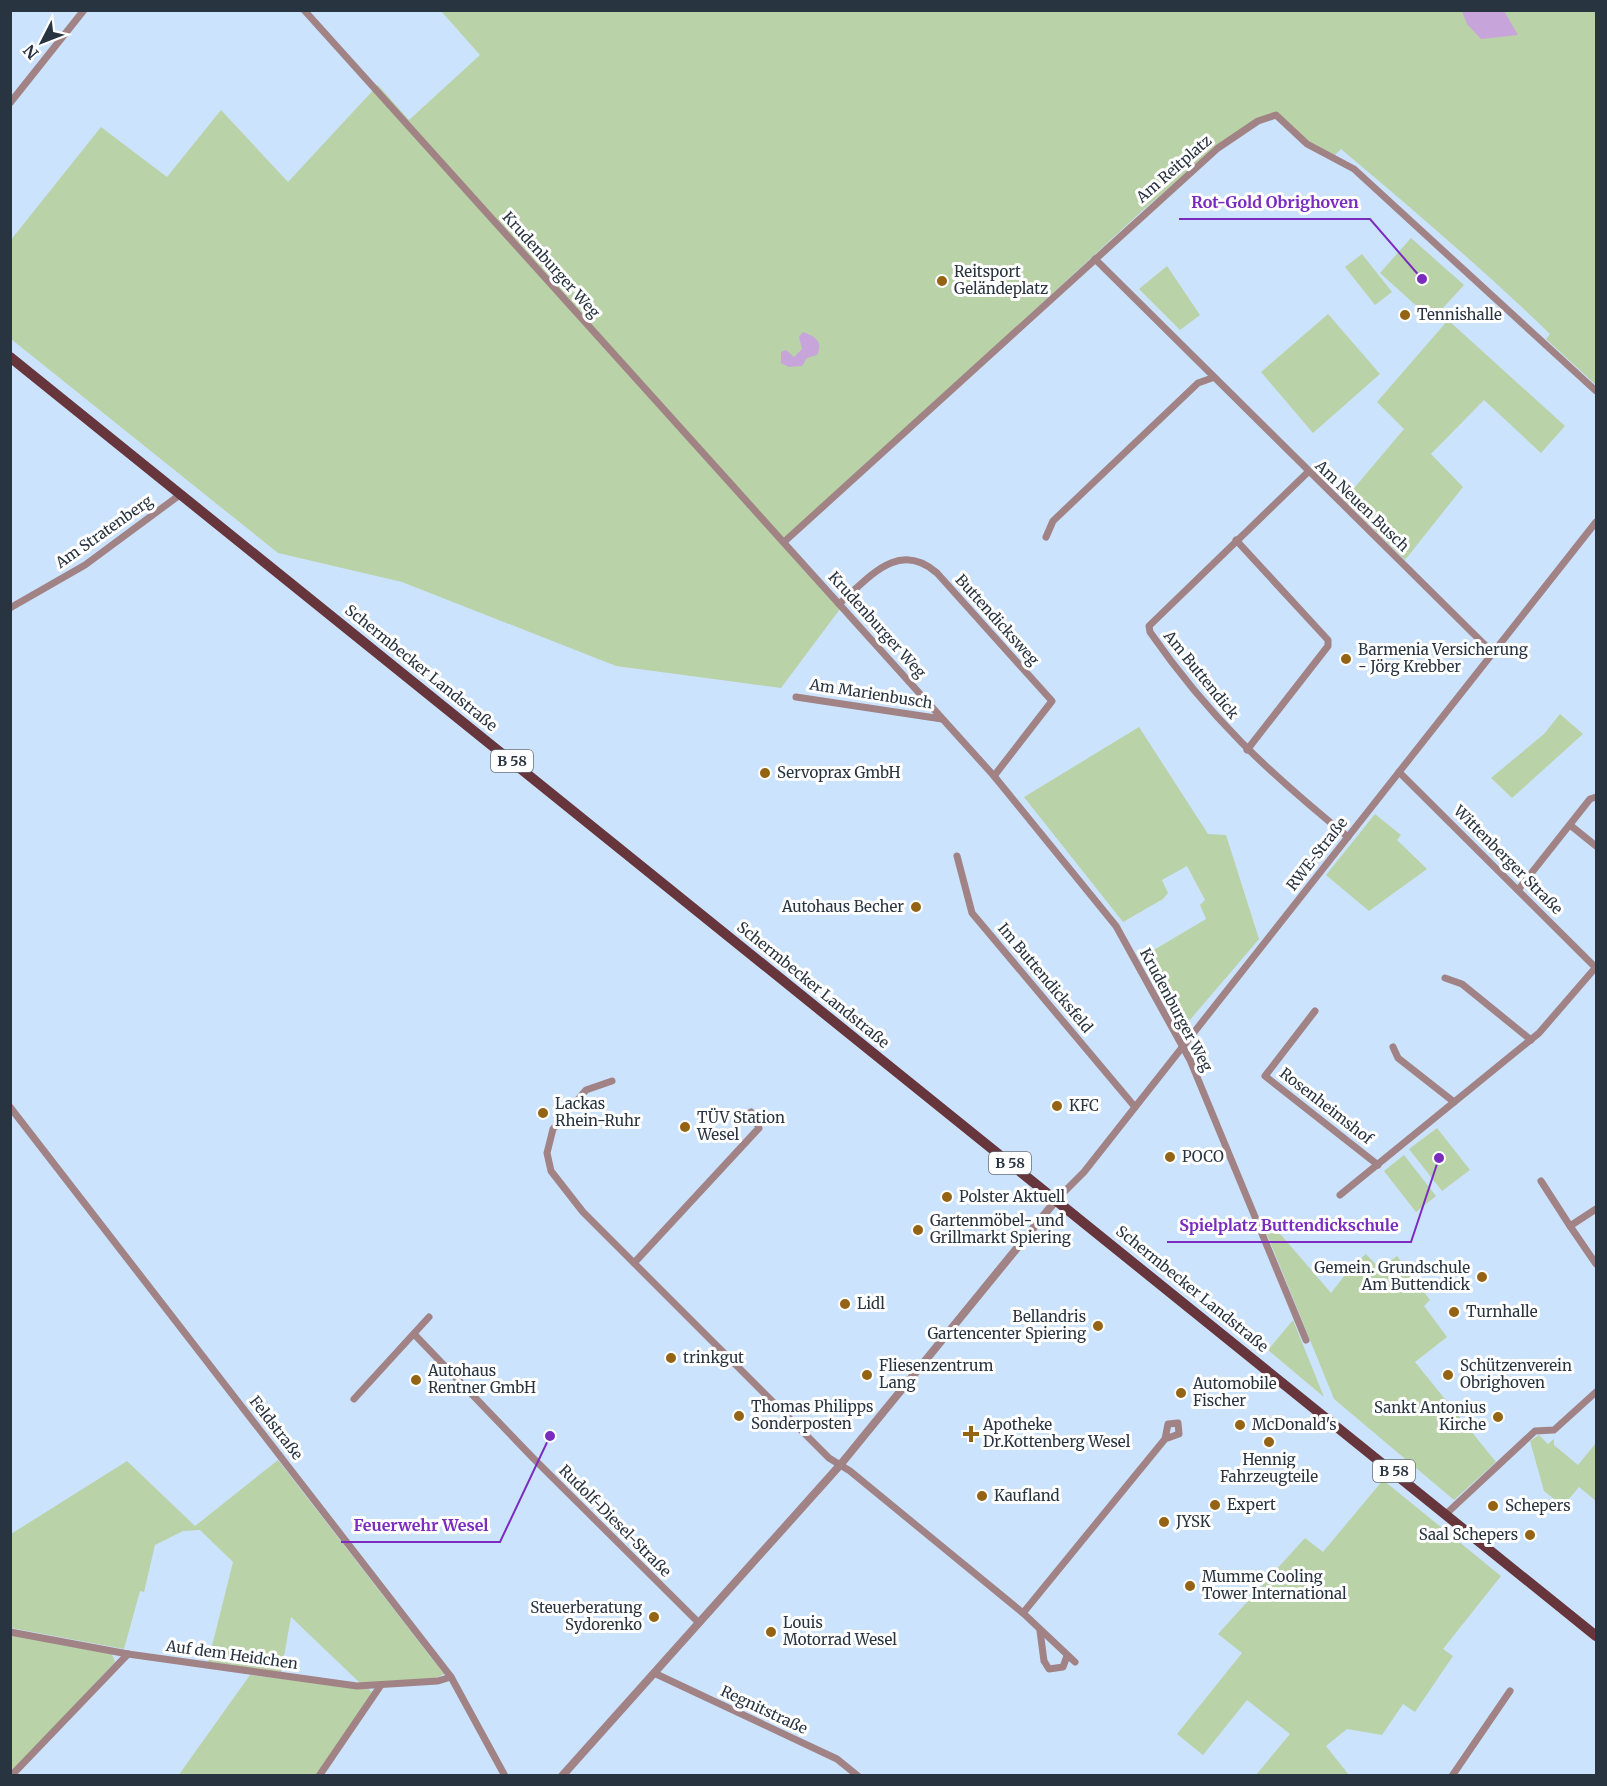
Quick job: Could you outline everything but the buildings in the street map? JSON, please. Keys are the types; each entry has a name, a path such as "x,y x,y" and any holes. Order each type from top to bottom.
{"main road":[{"name":"Schermbecker Landstraße","path":"10,357 1447,1513 1596,1636"}],"street":[{"path":"10,103 84,10"},
{"name":"Krudenburger Weg","path":"304,10 994,776 1116,926 1174,1034 1183,1045 1306,1340"},
{"name":"Am Reitplatz","path":"784,542 1218,148 1258,121 1276,115 1307,144 1354,170 1596,391"},
{"name":"Am Neuen Busch","path":"1095,259 1205,367 1212,378 1493,654"},
{"path":"1046,537 1053,520 1198,383 1212,378"},
{"name":"Am Buttendick","path":"1308,472 1149,626 1150,632 1178,672 1247,750 1348,837"},
{"name":"Am Stratenberg","path":"10,608 85,565 181,494"},
{"name":"RWE-Straße","path":"1057,1199 1084,1172 1596,522"},
{"path":"1236,540 1328,640 1328,646 1247,750"},
{"name":"Buttendicksweg","path":"839,604 891,562 916,560 937,573 1052,701 994,776"},
{"name":"Am Marienbusch","path":"796,697 942,719"},
{"name":"Wittenberger Straße","path":"1399,772 1596,967"},
{"path":"1518,890 1593,798 1596,804"},
{"path":"1570,825 1596,846"},
{"name":"Im Buttendicksfeld","path":"957,856 972,913 1135,1107"},
{"path":"1340,1195 1531,1040 1546,1026 1596,967"},
{"path":"1445,978 1462,984 1531,1040"},
{"name":"Rosenheimshof","path":"1315,1011 1264,1076 1378,1164"},
{"path":"1393,1047 1398,1058 1454,1102"},
{"path":"612,1081 586,1090 553,1129 548,1145 547,1162 558,1182 583,1212 829,1458 841,1464 1023,1613 1075,1662"},
{"name":"Feldstraße","path":"10,1107 451,1677 505,1776"},
{"path":"634,1263 759,1128 751,1112"},
{"path":"1540,1181 1596,1264"},
{"path":"562,1776 841,1464 1057,1199"},
{"path":"1570,1226 1596,1209"},
{"path":"354,1400 429,1317"},
{"name":"Rudolf-Diesel-Straße","path":"414,1334 533,1458 699,1623"},
{"path":"1447,1513 1535,1431 1554,1430 1596,1392"},
{"path":"1023,1613 1165,1439"},
{"path":"1040,1630 1044,1661 1049,1669 1063,1667 1067,1656"},
{"name":"Auf dem Heidchen","path":"10,1632 128,1654 357,1686 438,1681 451,1677"},
{"path":"11,1776 128,1654"},
{"name":"Regnitstraße","path":"654,1673 837,1759 858,1776"},
{"path":"319,1776 381,1685"},
{"path":"1452,1776 1510,1691"}],"green space":[{"path":"441,11 1596,11 1596,385 1546,339 1550,334 1525,310 1341,149 1335,155 1307,141 1275,113 1217,147 1142,211 785,540 840,609 781,688 616,666 402,582 278,553 11,339 10,241 101,127 167,177 221,110 288,182 378,85 409,120 480,55"},
{"path":"1411,238 1464,285 1432,320 1380,273"},
{"path":"1362,254 1392,292 1375,305 1345,267"},
{"path":"1167,266 1200,315 1180,330 1139,289"},
{"path":"1328,314 1380,374 1313,433 1261,372"},
{"path":"1448,320 1565,426 1541,453 1484,400 1431,454 1463,487 1405,560 1344,500 1404,429 1377,402"},
{"path":"1560,714 1583,734 1512,798 1491,778 1544,734"},
{"path":"1139,727 1208,834 1226,835 1259,939 1189,1021 1183,1023 1170,1009 1142,957 1206,919 1200,905 1205,900 1187,866 1162,880 1168,893 1163,899 1123,922 1024,797"},
{"path":"1375,814 1401,835 1397,840 1427,869 1369,911 1326,875"},
{"path":"1437,1128 1470,1170 1442,1191 1409,1149"},
{"path":"1404,1155 1436,1196 1416,1212 1384,1171"},
{"path":"1276,1229 1331,1293 1352,1266 1366,1254 1380,1269 1397,1256 1430,1300 1424,1306 1447,1337 1415,1362 1496,1462 1454,1500 1334,1399 1266,1232"},
{"path":"1293,1320 1324,1397 1268,1350"},
{"path":"1539,1435 1548,1444 1554,1439 1554,1445 1578,1465 1596,1443 1596,1501 1579,1487 1563,1506 1544,1491 1530,1441"},
{"path":"278,1460 444,1674 437,1678 360,1683 291,1617 281,1673 208,1662 233,1562 200,1530 183,1531 155,1545 144,1592 140,1591 124,1649 11,1628 11,1534 127,1461 195,1526"},
{"path":"1383,1480 1501,1576 1443,1649 1453,1656 1415,1712 1403,1704 1382,1735 1347,1729 1326,1746 1349,1775 1256,1775 1290,1734 1247,1700 1203,1755 1177,1734 1242,1653 1218,1634 1305,1538 1323,1552"},
{"path":"11,1635 112,1654 115,1662 11,1773"},
{"path":"250,1675 369,1689 371,1692 382,1688 324,1775 178,1776"}],"shaded area":[{"path":"1462,11 1504,11 1518,35 1481,39 1467,24"},
{"path":"803,332 814,337 819,343 817,355 807,358 802,366 789,367 781,363 781,352 786,350 794,357 802,349 799,337"}],"place":[{"name":"Rot-Gold Obrighoven","path":"1422,279"},
{"name":"Reitsport Geländeplatz","path":"942,281"},
{"name":"Tennishalle","path":"1405,315"},
{"name":"Barmenia Versicherung - Jörg Krebber","path":"1346,659"},
{"name":"Servoprax GmbH","path":"765,773"},
{"name":"Autohaus Becher","path":"916,907"},
{"name":"KFC","path":"1057,1106"},
{"name":"Lackas Rhein-Ruhr","path":"543,1113"},
{"name":"TÜV Station Wesel","path":"685,1127"},
{"name":"POCO","path":"1170,1157"},
{"name":"Spielplatz Buttendickschule","path":"1439,1158"},
{"name":"Polster Aktuell","path":"947,1197"},
{"name":"Gartenmöbel- und Grillmarkt Spiering","path":"918,1230"},
{"name":"Gemein. Grundschule Am Buttendick","path":"1482,1277"},
{"name":"Lidl","path":"845,1304"},
{"name":"Turnhalle","path":"1454,1312"},
{"name":"Bellandris Gartencenter Spiering","path":"1098,1326"},
{"name":"trinkgut","path":"671,1358"},
{"name":"Fliesenzentrum Lang","path":"867,1375"},
{"name":"Schützenverein Obrighoven","path":"1448,1375"},
{"name":"Autohaus Rentner GmbH","path":"416,1380"},
{"name":"Automobile Fischer","path":"1181,1393"},
{"name":"Thomas Philipps Sonderposten","path":"739,1416"},
{"name":"Sankt Antonius Kirche","path":"1498,1417"},
{"name":"McDonald's","path":"1240,1425"},
{"name":"Apotheke Dr.Kottenberg Wesel","path":"971,1434"},
{"name":"Feuerwehr Wesel","path":"550,1436"},
{"name":"Hennig Fahrzeugteile","path":"1269,1442"},
{"name":"Kaufland","path":"982,1496"},
{"name":"Expert","path":"1215,1505"},
{"name":"Schepers","path":"1493,1506"},
{"name":"JYSK","path":"1164,1522"},
{"name":"Saal Schepers","path":"1530,1535"},
{"name":"Mumme Cooling Tower International","path":"1190,1586"},
{"name":"Steuerberatung Sydorenko","path":"654,1617"},
{"name":"Louis Motorrad Wesel","path":"771,1632"}]}
